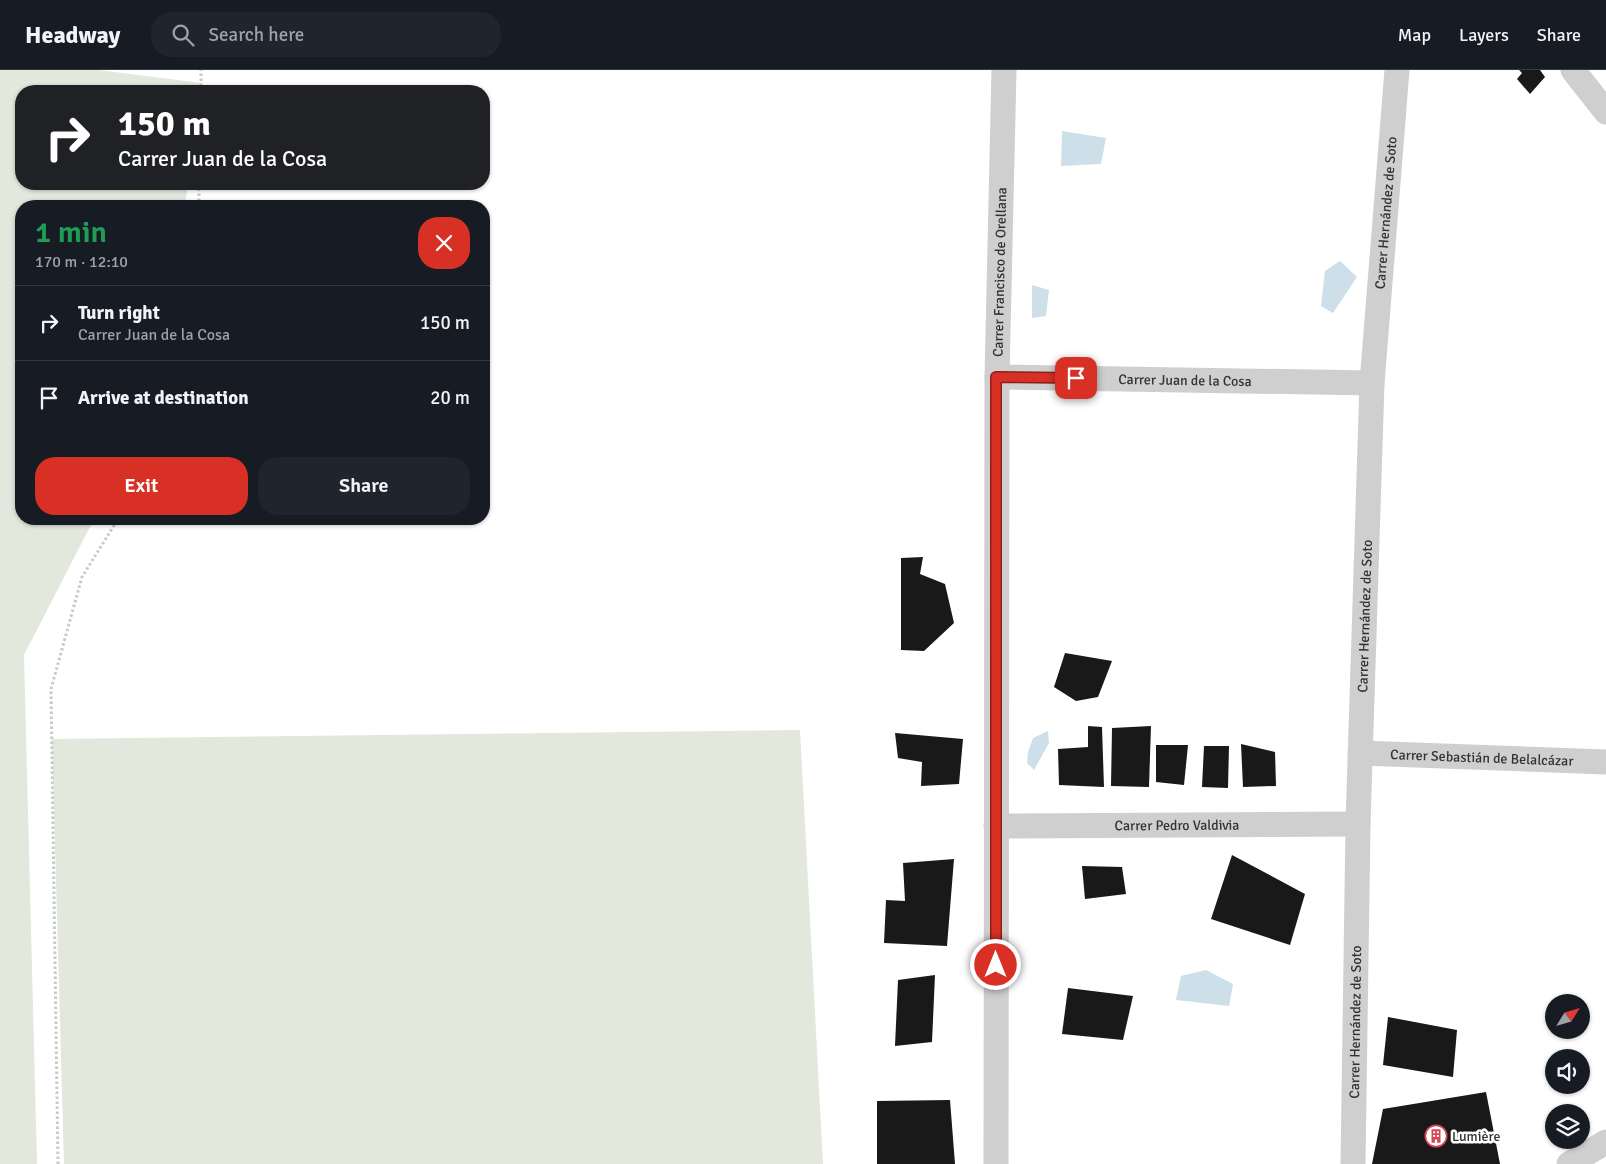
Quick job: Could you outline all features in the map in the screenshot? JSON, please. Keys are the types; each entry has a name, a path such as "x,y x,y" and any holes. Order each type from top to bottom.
{"street":[{"name":"Carrer Francisco de Orellana","path":"996,1164 996,377 1004,70"},
{"name":"Carrer Hernández de Soto","path":"1353,1164 1358,824 1372,383 1397,70"},
{"path":"1573,70 1606,112"},
{"name":"Carrer Juan de la Cosa","path":"996,377 1372,383"},
{"name":"Carrer Sebastián de Belalcázar","path":"1360,753 1606,762"},
{"name":"Carrer Pedro Valdivia","path":"996,826 1358,824"},
{"path":"1569,1164 1606,1142"}],"path":[{"path":"201,70 201,85"},
{"path":"58,1164 51,689 82,577 114,525"}],"shaded area":[{"path":"0,70 99,70 201,83 201,85 15,85 15,190 187,190 186,200 15,200 15,525 91,525 24,655 37,1164 0,1164"},
{"path":"800,730 823,1164 64,1164 52,739"}],"water":[{"path":"1062,131 1106,138 1101,164 1061,166"},
{"path":"1340,261 1357,277 1333,313 1321,306 1325,271"},
{"path":"1032,285 1049,290 1046,316 1032,318"},
{"path":"1048,731 1049,743 1034,770 1027,763 1028,752 1033,738"},
{"path":"1206,970 1233,984 1229,1006 1176,1000 1181,976"}],"building":[{"path":"1519,70 1540,70 1545,77 1530,94 1517,79 1522,73"},
{"path":"923,557 920,574 945,584 954,623 924,651 901,650 901,558"},
{"path":"1065,653 1112,661 1098,697 1076,701 1054,687"},
{"path":"1088,726 1102,727 1104,787 1059,785 1058,749 1088,747"},
{"path":"1151,726 1149,787 1111,786 1112,728"},
{"path":"895,733 963,739 959,784 921,786 922,762 898,758"},
{"path":"1241,744 1275,752 1276,786 1243,787"},
{"path":"1156,745 1188,745 1184,785 1156,782"},
{"path":"1204,746 1229,746 1228,788 1202,787"},
{"path":"1232,855 1305,894 1290,945 1211,919"},
{"path":"954,859 947,946 884,943 886,900 905,901 903,863"},
{"path":"1082,866 1122,867 1126,894 1085,899"},
{"path":"935,975 932,1042 895,1046 898,980"},
{"path":"1068,988 1133,996 1123,1040 1062,1034"},
{"path":"1388,1017 1457,1030 1453,1077 1383,1065"},
{"name":"Lumière","path":"1486,1092 1500,1164 1372,1164 1383,1109"},
{"path":"950,1100 955,1164 877,1164 877,1101"}],"place":[{"name":"Lumière","path":"1436,1136"}],"route":[{"path":"996,965 996,377 1076,378"}]}
